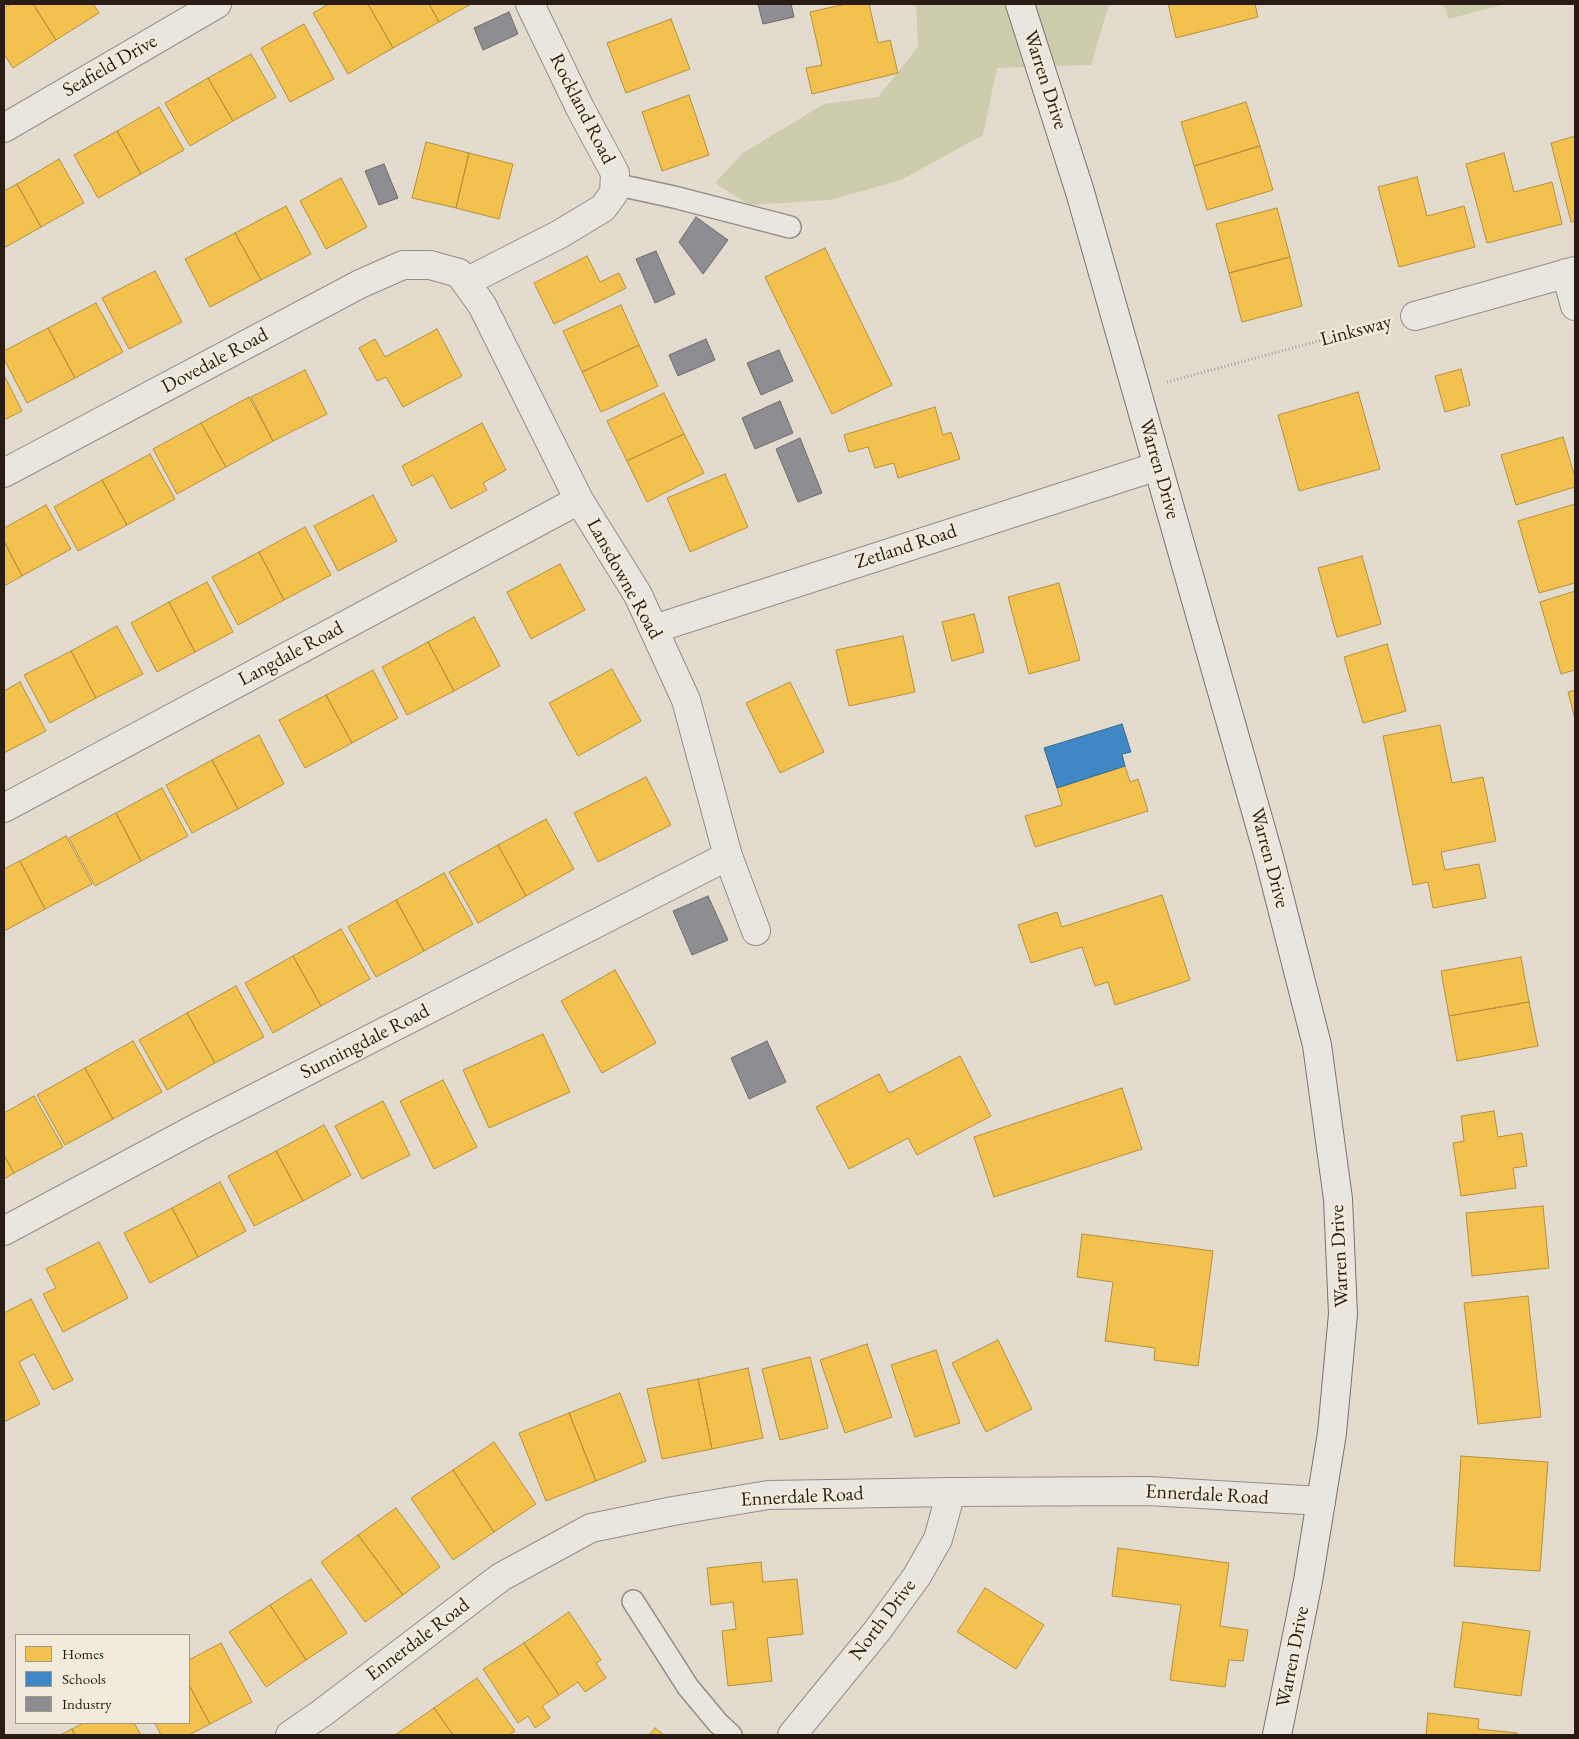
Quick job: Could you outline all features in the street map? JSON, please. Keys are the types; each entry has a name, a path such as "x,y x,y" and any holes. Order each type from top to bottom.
{"street":[{"name":"Seafield Drive","path":"4,128 216,4"},
{"name":"Rockland Road","path":"466,282 560,234 603,208 614,193 615,173 580,108 530,4"},
{"name":"Warren Drive","path":"1020,4 1080,192 1270,857 1317,1045 1338,1199 1343,1314 1332,1433 1308,1581 1277,1735"},
{"name":"Dovedale Road","path":"4,473 360,284 403,265 430,265"},
{"name":"Lansdowne Road","path":"430,265 459,273 482,305 579,500 638,595 686,700 728,856 756,931"},
{"path":"1571,272 1575,306"},
{"name":"Linksway","path":"1415,316 1571,272"},
{"name":"Zetland Road","path":"654,629 1158,466"},
{"name":"Langdale Road","path":"4,808 579,500"},
{"name":"Sunningdale Road","path":"4,1231 198,1127 728,856"},
{"name":"Ennerdale Road","path":"290,1735 322,1714 501,1577 592,1528 673,1511 768,1495 951,1492 1148,1492 1321,1500"},
{"name":"North Drive","path":"792,1735 877,1631 917,1576 938,1539 951,1492"}],"lane":[{"path":"614,184 674,197 790,227"},
{"path":"633,1601 688,1687 718,1722 732,1735"}],"path":[{"name":"Linksway","path":"1136,390 1415,316"}],"green space":[{"path":"916,4 1109,4 1091,65 997,68 983,135 901,180 830,200 750,205 715,183 743,153 824,104 878,97 918,47"},
{"path":"1443,4 1504,4 1449,19"}],"building: Homes":[{"path":"11,4 33,4 56,40 13,68 4,54 4,8"},
{"path":"33,4 93,4 99,13 56,40"},
{"path":"329,4 368,4 393,48 348,74 313,13"},
{"path":"368,4 429,4 439,22 393,48"},
{"path":"429,4 471,4 439,22"},
{"path":"846,4 869,4 878,43 890,40 898,73 812,94 806,68 822,65 810,12"},
{"path":"1168,4 1255,4 1258,17 1176,38"},
{"path":"671,19 690,69 626,93 607,43"},
{"path":"304,24 334,79 290,102 261,48"},
{"path":"251,54 276,97 233,121 208,78"},
{"path":"208,78 233,121 190,146 165,103"},
{"path":"689,95 709,155 662,171 642,112"},
{"path":"1246,102 1260,146 1194,166 1181,122"},
{"path":"159,107 184,150 141,174 117,131"},
{"path":"117,131 141,174 98,198 74,155"},
{"path":"1575,136 1575,221 1571,222 1551,143"},
{"path":"426,142 469,153 456,208 412,198"},
{"path":"1260,146 1273,190 1207,210 1194,166"},
{"path":"469,153 513,164 499,219 456,208"},
{"path":"1504,153 1514,192 1552,182 1562,224 1487,243 1466,164"},
{"path":"59,159 84,203 41,227 17,184"},
{"path":"1417,177 1427,216 1464,206 1475,247 1399,267 1378,187"},
{"path":"341,178 367,227 326,249 300,201"},
{"path":"17,184 41,227 4,248 4,191"},
{"path":"286,206 311,254 261,280 235,233"},
{"path":"1277,208 1290,257 1229,273 1216,224"},
{"path":"235,233 261,280 210,307 185,259"},
{"path":"825,248 892,385 832,414 765,277"},
{"path":"587,256 600,282 619,273 626,288 554,324 534,283"},
{"path":"1290,257 1302,306 1242,322 1229,273"},
{"path":"155,271 182,322 129,349 102,298"},
{"path":"96,303 123,352 75,378 48,328"},
{"path":"621,305 639,345 582,372 563,331"},
{"path":"48,328 75,378 27,403 4,359 4,351"},
{"path":"437,329 462,376 403,407 386,377 377,381 359,348 375,339 385,357"},
{"path":"639,345 658,386 601,412 582,372"},
{"path":"1461,369 1470,405 1445,412 1435,376"},
{"path":"305,370 327,414 273,441 251,397"},
{"path":"4,375 22,411 4,420"},
{"path":"1358,392 1380,469 1299,491 1278,415"},
{"path":"664,393 684,434 627,461 607,421"},
{"path":"249,397 273,441 226,467 201,423"},
{"path":"935,407 943,435 951,432 960,459 898,478 894,463 875,468 868,447 849,452 844,435"},
{"path":"201,423 226,467 177,494 153,449"},
{"path":"482,423 506,470 483,483 487,490 451,509 433,475 412,486 402,466"},
{"path":"684,434 704,473 647,502 627,461"},
{"path":"1563,437 1575,477 1575,487 1516,505 1501,455"},
{"path":"150,454 175,499 127,525 102,480"},
{"path":"725,474 748,527 690,552 667,498"},
{"path":"102,480 127,525 78,551 54,507"},
{"path":"373,495 397,541 338,571 314,526"},
{"path":"1575,504 1575,583 1539,593 1518,521"},
{"path":"46,505 71,549 22,576 4,541 4,528"},
{"path":"305,527 331,575 284,600 259,552"},
{"path":"4,541 22,576 4,586"},
{"path":"259,552 284,600 238,625 212,577"},
{"path":"1362,556 1381,624 1337,637 1318,568"},
{"path":"560,564 585,610 531,639 507,592"},
{"path":"207,582 233,632 195,652 169,602"},
{"path":"1059,583 1080,660 1029,674 1008,597"},
{"path":"1575,591 1575,670 1561,674 1540,602"},
{"path":"169,602 195,652 157,672 131,623"},
{"path":"974,614 984,652 952,661 942,622"},
{"path":"474,617 500,666 454,691 428,642"},
{"path":"117,626 143,674 96,698 71,651"},
{"path":"903,636 915,692 849,706 836,650"},
{"path":"428,642 454,691 407,715 382,667"},
{"path":"1387,644 1406,711 1363,723 1344,657"},
{"path":"71,651 96,698 50,723 24,675"},
{"path":"612,669 641,721 578,756 549,703"},
{"path":"373,670 398,718 352,743 326,695"},
{"path":"20,682 46,731 4,753 4,691"},
{"path":"790,682 824,752 780,773 746,703"},
{"path":"1575,690 1575,719 1568,692"},
{"path":"326,695 352,743 305,768 279,720"},
{"path":"1440,725 1452,783 1483,777 1496,841 1441,852 1445,870 1479,864 1486,898 1433,908 1428,882 1413,885 1383,736"},
{"path":"259,735 284,784 238,809 212,760"},
{"path":"212,760 238,809 192,833 166,785"},
{"path":"1125,766 1130,782 1138,779 1148,811 1035,847 1025,816 1062,805 1057,788"},
{"path":"646,777 671,825 598,862 574,813"},
{"path":"162,788 188,836 141,861 116,813"},
{"path":"116,813 141,861 95,886 69,838"},
{"path":"546,819 574,869 526,896 498,845"},
{"path":"66,836 92,884 45,909 20,861"},
{"path":"498,845 526,896 478,923 449,872"},
{"path":"20,861 45,909 4,931 4,869"},
{"path":"444,873 473,924 424,951 396,900"},
{"path":"1162,895 1190,980 1115,1005 1108,982 1095,986 1082,947 1031,963 1018,925 1057,912 1062,927"},
{"path":"396,900 424,951 376,977 348,927"},
{"path":"341,929 370,979 321,1006 293,956"},
{"path":"293,956 321,1006 273,1033 245,983"},
{"path":"1521,957 1529,1002 1449,1016 1441,971"},
{"path":"615,970 656,1043 602,1073 561,1001"},
{"path":"236,986 264,1037 215,1063 187,1013"},
{"path":"1529,1002 1538,1046 1457,1061 1449,1016"},
{"path":"187,1013 215,1063 167,1090 139,1040"},
{"path":"543,1034 570,1092 489,1128 463,1070"},
{"path":"133,1041 162,1092 113,1119 85,1068"},
{"path":"960,1056 991,1116 917,1155 908,1138 849,1169 816,1107 879,1074 889,1093"},
{"path":"85,1068 113,1119 65,1145 37,1095"},
{"path":"443,1080 477,1147 434,1169 400,1101"},
{"path":"1122,1088 1142,1149 994,1197 974,1137"},
{"path":"34,1096 63,1147 14,1173 4,1155 4,1113"},
{"path":"383,1101 410,1155 362,1179 335,1126"},
{"path":"1494,1111 1498,1137 1522,1133 1527,1166 1513,1168 1516,1188 1461,1196 1453,1143 1464,1141 1461,1116"},
{"path":"324,1125 351,1175 303,1201 276,1151"},
{"path":"276,1151 303,1201 254,1226 228,1176"},
{"path":"4,1155 14,1173 4,1179"},
{"path":"220,1182 246,1231 198,1257 172,1208"},
{"path":"1543,1206 1549,1268 1472,1276 1466,1213"},
{"path":"172,1208 198,1257 150,1283 124,1233"},
{"path":"1082,1234 1213,1251 1198,1366 1154,1360 1155,1348 1105,1341 1113,1282 1077,1277"},
{"path":"99,1242 128,1298 63,1332 43,1294 56,1288 46,1269"},
{"path":"1528,1296 1541,1417 1478,1424 1464,1303"},
{"path":"31,1299 73,1380 53,1390 34,1354 19,1362 40,1404 4,1422 4,1313"},
{"path":"998,1340 1032,1409 986,1432 952,1363"},
{"path":"867,1344 892,1417 845,1433 820,1360"},
{"path":"936,1350 960,1423 915,1437 891,1365"},
{"path":"810,1357 828,1428 780,1440 762,1369"},
{"path":"748,1368 763,1438 712,1449 698,1379"},
{"path":"698,1379 712,1449 662,1459 647,1389"},
{"path":"620,1393 646,1461 596,1481 569,1413"},
{"path":"569,1413 596,1481 546,1501 519,1433"},
{"path":"494,1442 536,1504 494,1532 453,1470"},
{"path":"1461,1456 1548,1462 1540,1571 1454,1566"},
{"path":"453,1470 494,1532 453,1560 411,1498"},
{"path":"396,1508 440,1567 403,1595 358,1535"},
{"path":"358,1535 403,1595 365,1622 321,1562"},
{"path":"1118,1548 1229,1563 1220,1626 1248,1630 1243,1661 1229,1660 1225,1687 1170,1680 1181,1605 1112,1596"},
{"path":"761,1562 763,1582 797,1579 803,1634 767,1638 772,1681 728,1686 722,1631 736,1629 733,1602 711,1605 707,1568"},
{"path":"311,1579 347,1633 306,1660 270,1605"},
{"path":"985,1588 1044,1625 1016,1669 957,1632"},
{"path":"270,1605 306,1660 266,1687 229,1632"},
{"path":"569,1612 601,1660 596,1663 606,1678 585,1692 578,1682 559,1695 524,1643"},
{"path":"1463,1622 1530,1631 1521,1696 1454,1687"},
{"path":"221,1643 252,1702 210,1724 190,1687 190,1659"},
{"path":"524,1643 559,1695 542,1706 550,1718 535,1728 528,1716 518,1723 483,1669"},
{"path":"477,1678 515,1731 509,1735 453,1735 434,1708"},
{"path":"190,1687 210,1724 189,1735 161,1735 156,1724 190,1724"},
{"path":"434,1708 453,1735 395,1735"},
{"path":"1428,1713 1479,1719 1478,1729 1517,1733 1516,1735 1426,1735"},
{"path":"82,1724 135,1724 141,1735 75,1735 72,1729"},
{"path":"655,1728 664,1735 649,1735"},
{"path":"72,1729 75,1735 60,1735"}],"building: Schools":[{"path":"1122,724 1131,752 1122,754 1125,766 1057,788 1044,748"}],"building: Industry":[{"path":"758,4 791,4 794,17 763,24"},
{"path":"509,12 518,34 483,50 474,28"},
{"path":"384,164 398,198 379,205 365,171"},
{"path":"696,217 728,240 703,274 679,242"},
{"path":"656,251 675,294 655,303 636,259"},
{"path":"706,339 715,360 678,376 669,355"},
{"path":"779,350 793,381 761,395 747,363"},
{"path":"780,401 793,433 755,449 742,418"},
{"path":"800,438 822,493 798,502 776,449"},
{"path":"708,896 728,940 692,955 673,911"},
{"path":"767,1041 786,1082 749,1099 731,1058"}]}
